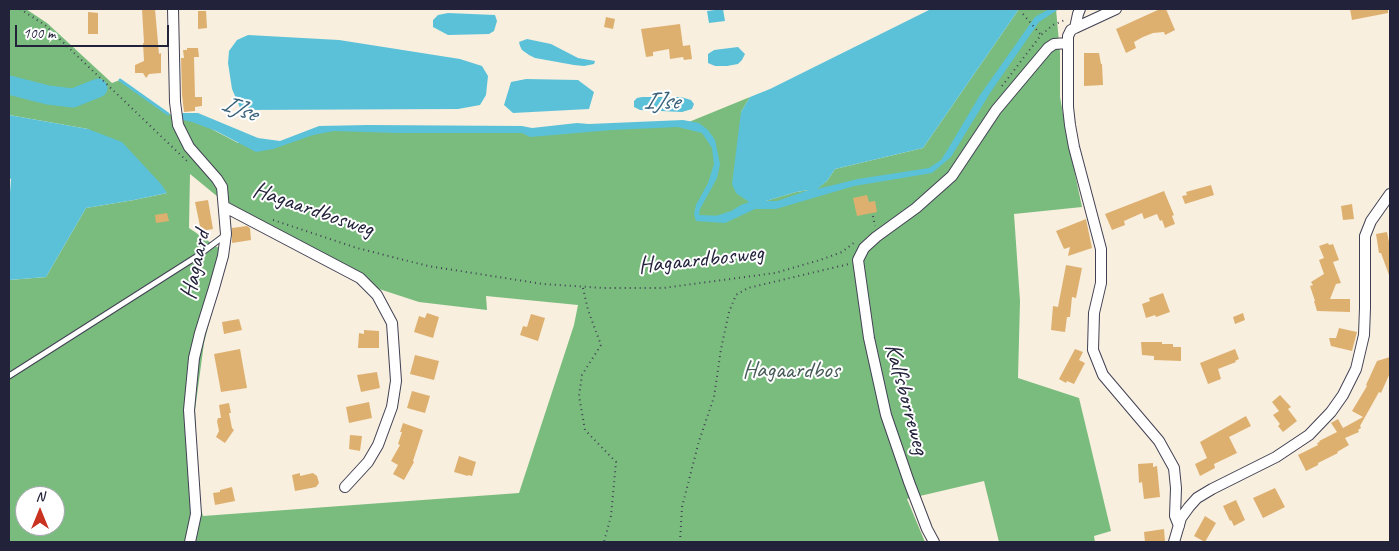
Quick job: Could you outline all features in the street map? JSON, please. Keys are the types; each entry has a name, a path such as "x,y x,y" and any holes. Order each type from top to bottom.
{"street":[{"name":"Hagaard","path":"174,9 175,102 178,125 189,147 220,182 226,234 223,256 194,358 189,410 196,514 190,542"},
{"path":"1116,9 1069,32 1068,43 1068,107 1070,126 1101,249 1101,283 1094,313 1093,350 1103,375 1158,441 1174,468 1176,488 1175,516 1179,526"},
{"path":"1075,28 1079,11"},
{"path":"858,260 864,248 876,237 916,208 952,176 996,110 1048,48 1054,44 1068,43"},
{"path":"1174,542 1186,512 1198,498 1289,449 1309,435 1338,403 1356,369 1362,346 1365,308 1365,236 1371,221 1390,194"},
{"path":"224,207 360,278 377,295 392,323 396,393 392,408 378,445 368,462 345,487"},
{"name":"Kalfsborreweg","path":"858,260 869,338 886,415 908,482 934,542"}],"lane":[{"path":"9,376 196,257 226,234"}],"path":[{"path":"20,9 45,25 189,163"},
{"path":"999,90 1033,43 1041,35 1053,25 1079,11"},
{"path":"1023,14 1041,35"},
{"path":"873,216 875,228 882,223"},
{"name":"Hagaardbosweg","path":"270,219 357,248 428,266 543,284 603,288 663,288 775,273 842,252 857,242"},
{"name":"Hagaardbosweg","path":"680,542 682,507 699,441 714,397 729,312 736,296 748,288 844,266 858,260"},
{"path":"583,287 588,310 601,346 582,375 579,396 585,430 616,462 611,516 604,542"}],"green space":[{"name":"Hagaardbos","path":"9,9 26,9 47,23 112,83 120,80 168,114 185,115 238,143 283,142 324,129 567,128 684,124 750,97 741,112 759,203 796,192 816,189 827,181 835,169 923,148 1019,9 1056,9 1060,53 1060,97 1082,207 1014,214 1020,301 1018,378 1079,398 1111,531 1094,536 1095,542 999,542 984,481 907,499 925,542 9,542 9,280 46,277 86,208 167,193 88,129 9,115","holes":["190,174 218,197 221,208 376,288 419,302 487,310 486,296 578,305 574,325 519,493 203,516 199,503 195,410 204,343 223,268 229,252 217,247 189,228"]}],"water":[{"path":"723,9 725,21 709,23 707,11"},
{"path":"931,9 1019,9 923,148 835,169 827,181 817,189 858,179 929,168 941,160 980,95 1035,17 1049,9 1059,9 1039,22 990,93 951,157 932,173 854,186 776,209 755,209 725,223 696,221 694,214 696,205 708,183 714,164 712,148 702,133 678,127 530,137 522,133 334,131 313,135 273,149 256,152 216,131 183,120 182,113 198,113 258,138 280,141 319,126 522,126 532,128 577,123 683,120 699,123 708,130 715,140 720,164 717,178 700,209 699,215 723,216 749,202 736,193 732,184 741,112 750,97 770,89","holes":["809,190 777,201 766,201"]},
{"path":"448,13 495,15 497,21 494,31 489,34 448,35 433,27 433,20 438,15"},
{"path":"248,35 339,40 460,59 482,66 488,76 486,95 480,105 458,109 241,110 232,89 228,63 229,51 237,40"},
{"path":"527,39 551,44 578,58 595,61 594,64 574,65 535,58 522,50 520,46 519,42"},
{"path":"738,47 745,54 738,64 715,66 708,63 708,54 714,50"},
{"path":"526,79 578,80 594,92 589,109 513,113 504,105 511,82"},
{"path":"642,97 681,97 691,100 694,104 692,109 682,112 640,110 634,107 634,101"},
{"path":"9,115 88,129 122,142 167,193 86,208 46,277 9,280 11,179 9,178"}],"building":[{"path":"142,9 155,9 159,54 161,53 161,73 149,74 146,78 143,73 135,73 135,65 144,61"},
{"path":"1160,9 1166,9 1175,30 1165,35 1164,32 1153,33 1143,37 1134,42 1136,48 1126,53 1116,29"},
{"path":"1350,9 1388,9 1388,13 1352,20"},
{"path":"198,11 206,11 207,28 198,29"},
{"path":"88,12 98,13 98,34 88,34"},
{"path":"606,17 615,19 613,29 604,27"},
{"path":"680,24 683,46 690,45 692,59 684,60 683,57 670,59 669,49 653,52 653,56 646,57 641,29"},
{"path":"187,48 198,48 199,57 194,57 195,97 202,97 202,106 195,107 195,111 184,112 181,58 184,58 183,50 187,50"},
{"path":"1084,53 1099,53 1102,64 1103,85 1084,86"},
{"path":"1211,185 1214,195 1185,204 1182,196 1187,195 1186,192"},
{"path":"1164,191 1174,215 1172,216 1175,224 1165,228 1157,214 1144,219 1142,213 1124,221 1125,225 1112,230 1105,214"},
{"path":"867,195 869,202 875,201 877,212 857,216 853,198"},
{"path":"208,200 213,229 201,231 195,202"},
{"path":"1352,204 1354,219 1343,220 1341,206"},
{"path":"167,213 169,221 156,223 155,215"},
{"path":"1086,219 1092,248 1068,256 1070,247 1064,249 1056,231"},
{"path":"247,226 250,228 251,240 232,243 232,228"},
{"path":"1387,232 1390,247 1390,275 1381,253 1379,253 1376,234"},
{"path":"1328,243 1329,245 1333,244 1339,260 1333,262 1341,283 1336,284 1330,299 1350,299 1350,312 1317,311 1310,286 1313,285 1311,282 1324,274 1319,260 1324,258 1319,246"},
{"path":"1066,265 1082,268 1076,298 1072,297 1070,317 1067,317 1065,332 1051,330 1053,306 1058,307"},
{"path":"1163,293 1170,312 1146,318 1142,304 1150,301 1149,298"},
{"path":"427,313 439,317 433,338 414,332 419,316 425,318"},
{"path":"1243,313 1245,320 1235,324 1233,317"},
{"path":"531,314 545,318 538,341 520,335 523,326 527,327"},
{"path":"239,319 242,330 224,334 222,322"},
{"path":"1339,328 1357,332 1352,351 1331,346 1329,338 1336,338"},
{"path":"364,330 379,331 379,348 358,348 359,333 364,334"},
{"path":"1141,342 1162,342 1162,344 1173,344 1173,347 1181,347 1181,361 1154,360 1154,356 1142,355"},
{"path":"240,349 247,388 221,392 214,354"},
{"path":"1075,349 1083,352 1079,360 1085,363 1074,384 1067,381 1066,383 1059,379"},
{"path":"1235,349 1239,359 1218,369 1221,379 1208,384 1200,363"},
{"path":"415,355 439,361 434,380 410,374"},
{"path":"1390,357 1390,373 1381,393 1379,392 1360,426 1359,432 1345,438 1349,445 1306,471 1298,455 1318,445 1319,441 1337,432 1331,423 1338,419 1343,428 1363,417 1352,411 1367,386 1377,361"},
{"path":"377,372 380,388 361,392 357,375"},
{"path":"412,391 430,396 425,413 407,408"},
{"path":"1280,395 1291,407 1288,409 1297,421 1283,432 1273,415 1279,411 1272,402"},
{"path":"369,402 372,418 349,423 346,407"},
{"path":"229,403 231,413 229,413 234,430 225,443 216,437 219,431 217,421 218,418 221,418 219,405"},
{"path":"1246,416 1251,426 1229,437 1237,453 1214,464 1215,468 1200,476 1195,464 1207,458 1200,442"},
{"path":"403,423 423,430 414,462 404,480 393,474 398,465 391,461 400,445 398,444"},
{"path":"350,435 362,436 360,451 349,449"},
{"path":"459,456 476,462 472,476 454,472"},
{"path":"1153,463 1153,467 1157,466 1160,497 1144,499 1142,482 1139,483 1138,464"},
{"path":"300,473 300,476 313,473 317,476 319,483 316,487 295,491 292,475"},
{"path":"232,487 235,501 215,505 213,493"},
{"path":"1275,488 1285,507 1263,518 1253,498"},
{"path":"1236,500 1245,520 1234,526 1223,506"},
{"path":"1205,516 1216,523 1205,542 1194,536"},
{"path":"1164,529 1165,542 1145,542 1144,532"}],"waterway":[{"name":"IJse","path":"120,80 168,114"},
{"name":"IJse","path":"9,85 48,95 73,98 98,88"},
{"name":"IJse","path":"715,218 730,213"}]}
